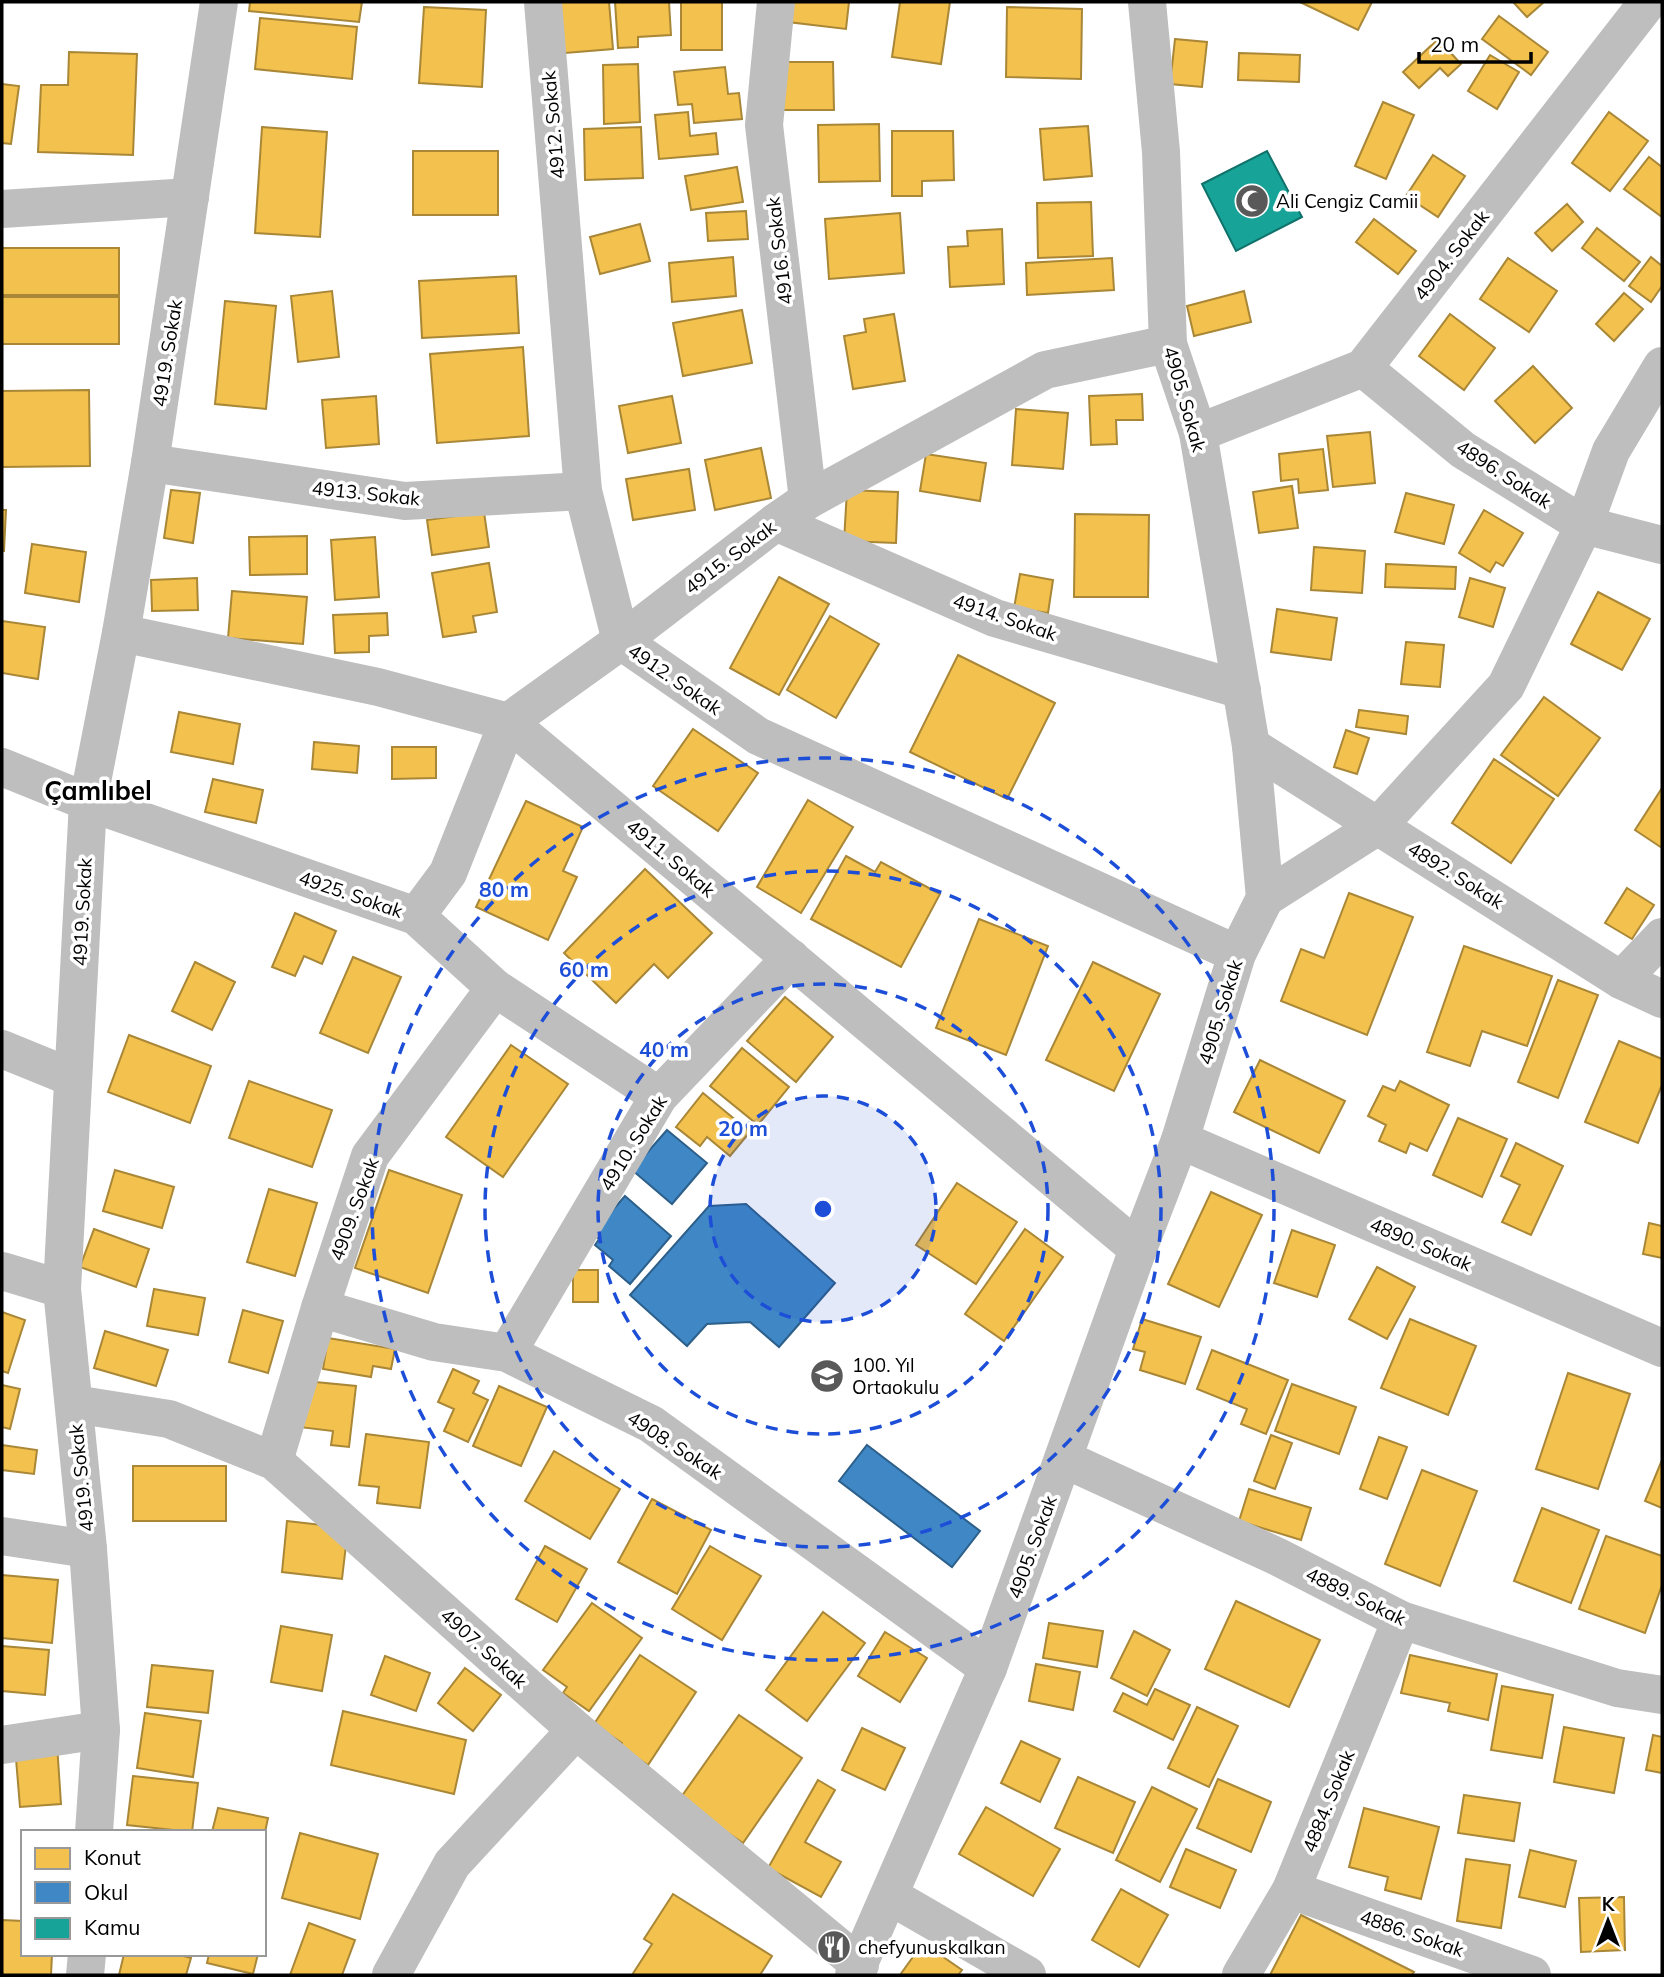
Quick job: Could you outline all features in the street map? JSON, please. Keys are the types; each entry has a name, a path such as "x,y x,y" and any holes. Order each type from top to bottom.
{"street":[{"name":"4919. Sokak","path":"94,1830 101,1730 88,1549 62,1289 88,802 150,463 219,2"},
{"name":"4912. Sokak","path":"543,2 583,491 621,641 758,736 1237,954"},
{"name":"4916. Sokak","path":"776,2 764,125 808,500"},
{"name":"4905. Sokak","path":"857,1970 988,1668 1138,1248 1180,1140 1237,954 1265,898 1251,746 1198,433 1168,344 1161,152 1147,2"},
{"name":"4904. Sokak","path":"1363,368 1648,2"},
{"path":"2,209 190,197"},
{"name":"4915. Sokak","path":"508,722 621,641 808,500 1045,369 1168,344"},
{"path":"1265,898 1378,826 1506,686 1584,525 1611,452 1662,366"},
{"path":"1198,433 1363,368"},
{"name":"4896. Sokak","path":"1363,368 1463,450 1584,525 1662,545"},
{"name":"4913. Sokak","path":"150,463 405,501 583,491"},
{"name":"4914. Sokak","path":"776,522 995,618 1242,690"},
{"name":"4911. Sokak","path":"121,633 378,687 508,722 1138,1248"},
{"path":"416,916 448,873 508,722"},
{"name":"4892. Sokak","path":"1251,746 1621,980 1662,999"},
{"name":"4925. Sokak","path":"2,767 88,802 416,916 495,988 659,1096"},
{"path":"1621,980 1662,937"},
{"name":"4910. Sokak","path":"507,1353 659,1096 791,958"},
{"name":"4909. Sokak","path":"274,1461 370,1156 495,988"},
{"path":"2,1049 73,1078"},
{"name":"4890. Sokak","path":"1180,1140 1662,1348"},
{"path":"2,1271 62,1289"},
{"name":"4908. Sokak","path":"320,1308 434,1342 507,1353 651,1424 988,1668"},
{"name":"4907. Sokak","path":"74,1404 169,1419 274,1461 576,1730 857,1970"},
{"name":"4889. Sokak","path":"1064,1459 1276,1556 1401,1620 1617,1688 1662,1695"},
{"path":"2,1536 88,1549"},
{"name":"4884. Sokak","path":"1241,1975 1292,1890 1401,1620"},
{"path":"2,1745 101,1730"},
{"path":"391,1975 452,1864 576,1730"},
{"name":"4886. Sokak","path":"1292,1890 1532,1975"},
{"path":"890,1896 1027,1975"},
{"path":"85,1975 87,1956"}],"building: Konut":[{"path":"250,2 362,2 359,22 249,11"},
{"path":"548,2 609,2 613,49 553,54"},
{"path":"615,2 669,2 671,35 638,37 638,47 618,48"},
{"path":"681,2 722,2 722,50 681,50"},
{"path":"790,2 849,2 846,29 788,22"},
{"path":"900,2 950,2 941,64 892,57"},
{"path":"1300,2 1372,2 1358,30"},
{"path":"1513,2 1544,2 1527,17"},
{"path":"424,7 486,10 482,87 419,83"},
{"path":"1007,7 1082,9 1081,79 1006,77"},
{"path":"1499,16 1548,52 1531,75 1482,39"},
{"path":"260,18 357,27 352,79 255,69"},
{"path":"1175,39 1207,42 1202,87 1170,84"},
{"path":"1438,39 1461,64 1448,76 1440,68 1419,88 1403,72"},
{"path":"69,52 137,54 133,155 38,152 41,85 68,85"},
{"path":"1239,53 1300,55 1299,82 1238,80"},
{"path":"1490,55 1519,72 1497,109 1468,91"},
{"path":"776,62 833,62 834,110 776,110"},
{"path":"638,64 640,122 604,124 603,65"},
{"path":"725,67 728,94 739,93 742,119 694,123 692,104 678,105 674,72"},
{"path":"2,84 19,86 11,144 2,143"},
{"path":"1383,102 1414,115 1386,179 1355,166"},
{"path":"688,112 690,136 716,133 718,154 659,159 655,115"},
{"path":"1609,112 1648,141 1610,191 1572,163"},
{"path":"879,124 880,181 819,182 818,125"},
{"path":"1088,126 1092,176 1044,180 1040,129"},
{"path":"262,127 327,132 320,237 255,233"},
{"path":"641,127 643,178 585,180 584,129"},
{"path":"892,131 953,131 954,180 922,181 922,196 892,196"},
{"path":"413,151 498,151 498,215 413,215"},
{"path":"1433,155 1465,176 1438,217 1406,196"},
{"path":"1649,157 1662,167 1662,217 1624,189"},
{"path":"737,167 743,202 691,210 685,176"},
{"path":"1091,202 1093,256 1038,258 1037,203"},
{"path":"1567,204 1583,222 1552,251 1535,233"},
{"path":"746,211 748,239 708,241 706,213"},
{"path":"900,213 904,273 829,279 825,219"},
{"path":"1374,219 1416,251 1398,274 1356,242"},
{"path":"640,224 650,261 600,274 590,237"},
{"path":"1597,228 1640,262 1624,281 1582,248"},
{"path":"1002,229 1004,284 950,287 948,247 968,246 967,231"},
{"path":"2,248 119,248 119,295 2,295"},
{"path":"733,257 736,296 672,302 669,263"},
{"path":"1651,257 1662,266 1662,286 1651,302 1629,286"},
{"path":"1112,258 1114,290 1027,295 1026,263"},
{"path":"1508,258 1557,291 1529,332 1480,299"},
{"path":"516,276 519,333 422,338 419,281"},
{"path":"332,291 339,357 298,362 291,296"},
{"path":"1244,291 1251,322 1194,336 1187,306"},
{"path":"1624,293 1643,309 1614,341 1596,324"},
{"path":"2,297 119,297 119,344 2,344"},
{"path":"225,301 276,306 266,409 215,404"},
{"path":"742,310 752,363 683,376 673,323"},
{"path":"894,314 905,381 853,389 844,336 866,332 864,319"},
{"path":"1450,314 1495,348 1464,390 1419,356"},
{"path":"523,347 529,436 437,443 430,354"},
{"path":"1533,366 1572,408 1535,443 1495,401"},
{"path":"89,390 90,466 2,467 2,391"},
{"path":"1142,394 1143,420 1116,420 1117,444 1091,445 1089,396"},
{"path":"376,396 379,444 326,448 322,400"},
{"path":"672,396 681,443 628,453 619,406"},
{"path":"1016,409 1068,413 1063,469 1012,465"},
{"path":"1370,432 1375,483 1333,487 1327,436"},
{"path":"761,448 771,498 715,510 705,460"},
{"path":"1323,449 1328,490 1299,493 1298,479 1281,481 1279,454"},
{"path":"926,454 986,463 980,501 920,491"},
{"path":"689,469 695,510 633,520 626,479"},
{"path":"1292,486 1298,528 1259,533 1253,492"},
{"path":"171,490 200,493 193,543 164,538"},
{"path":"847,490 898,492 896,543 844,541"},
{"path":"1406,493 1454,505 1444,544 1395,532"},
{"path":"2,510 6,510 4,551 2,551"},
{"path":"1484,510 1523,533 1503,566 1496,562 1490,572 1459,553"},
{"path":"484,512 489,547 432,555 427,520"},
{"path":"1075,514 1149,515 1148,597 1074,597"},
{"path":"307,536 307,574 250,575 249,537"},
{"path":"375,537 379,597 335,600 331,540"},
{"path":"32,544 86,552 79,602 25,593"},
{"path":"1314,547 1365,551 1362,593 1311,590"},
{"path":"489,563 497,612 473,616 476,632 443,637 432,573"},
{"path":"1386,564 1456,567 1455,589 1385,587"},
{"path":"1020,574 1053,580 1048,613 1014,608"},
{"path":"779,577 829,604 779,695 730,668"},
{"path":"197,578 198,610 152,611 151,580"},
{"path":"1470,578 1505,588 1493,627 1459,617"},
{"path":"232,591 307,597 303,644 228,638"},
{"path":"1598,592 1650,619 1622,670 1571,644"},
{"path":"1277,609 1337,618 1331,660 1271,652"},
{"path":"387,613 388,635 369,636 369,652 335,653 333,615"},
{"path":"830,616 879,644 836,718 787,690"},
{"path":"2,621 45,627 38,679 2,673"},
{"path":"1406,642 1444,645 1440,687 1401,684"},
{"path":"958,655 1055,703 1007,799 910,752"},
{"path":"1544,697 1600,738 1558,796 1501,755"},
{"path":"1359,710 1408,716 1406,734 1356,727"},
{"path":"179,712 240,724 233,764 171,752"},
{"path":"693,729 758,773 718,831 653,786"},
{"path":"1346,730 1369,738 1357,774 1334,767"},
{"path":"314,742 359,746 357,773 312,769"},
{"path":"392,747 436,747 436,778 392,779"},
{"path":"1494,759 1554,799 1511,863 1452,823"},
{"path":"213,779 263,790 256,823 205,812"},
{"path":"1662,788 1662,848 1635,830"},
{"path":"808,800 853,827 801,913 757,887"},
{"path":"526,801 583,827 563,871 577,877 548,940 476,907"},
{"path":"846,856 875,872 881,862 940,894 901,967 811,919"},
{"path":"645,869 712,933 668,978 654,964 616,1003 564,953"},
{"path":"1627,888 1654,905 1632,939 1605,923"},
{"path":"1349,893 1413,917 1367,1035 1281,1001 1301,949 1324,958"},
{"path":"295,913 336,931 322,964 304,956 295,976 272,967"},
{"path":"979,919 1048,946 1006,1055 936,1028"},
{"path":"1464,946 1552,976 1527,1046 1482,1031 1470,1066 1427,1052"},
{"path":"353,957 401,977 368,1053 320,1033"},
{"path":"195,962 235,982 212,1030 172,1011"},
{"path":"1093,962 1160,994 1114,1091 1046,1060"},
{"path":"1558,980 1598,995 1558,1098 1518,1082"},
{"path":"785,997 833,1037 796,1082 747,1041"},
{"path":"129,1035 211,1066 190,1123 108,1092"},
{"path":"1619,1041 1662,1059 1662,1085 1638,1143 1585,1122"},
{"path":"511,1045 568,1084 503,1177 446,1137"},
{"path":"742,1048 789,1087 758,1125 710,1086"},
{"path":"1260,1060 1345,1101 1319,1153 1234,1112"},
{"path":"249,1081 332,1110 312,1167 229,1138"},
{"path":"1400,1081 1449,1105 1427,1151 1410,1143 1406,1153 1379,1141 1386,1125 1368,1116 1383,1086 1395,1091"},
{"path":"703,1093 750,1132 730,1156 707,1137 700,1146 676,1127"},
{"path":"1458,1118 1507,1139 1482,1197 1433,1175"},
{"path":"1516,1143 1563,1166 1531,1235 1502,1222 1520,1185 1501,1176"},
{"path":"115,1170 174,1187 162,1228 103,1211"},
{"path":"389,1170 462,1195 428,1293 355,1268"},
{"path":"957,1183 1017,1222 976,1284 916,1245"},
{"path":"269,1189 317,1203 295,1276 247,1262"},
{"path":"1211,1192 1262,1215 1219,1307 1168,1284"},
{"path":"1649,1223 1662,1226 1662,1258 1643,1254"},
{"path":"94,1229 149,1249 136,1287 80,1267"},
{"path":"1025,1229 1063,1257 1004,1341 965,1314"},
{"path":"1292,1230 1335,1245 1317,1297 1274,1283"},
{"path":"1377,1267 1415,1287 1387,1339 1349,1319"},
{"path":"573,1270 598,1270 598,1302 573,1302"},
{"path":"154,1289 205,1298 198,1335 147,1326"},
{"path":"243,1310 283,1321 268,1373 229,1362"},
{"path":"2,1312 25,1320 8,1373 2,1371"},
{"path":"1142,1319 1201,1337 1185,1384 1140,1370 1145,1352 1133,1349"},
{"path":"1410,1319 1476,1346 1448,1415 1381,1388"},
{"path":"105,1331 168,1350 156,1386 94,1368"},
{"path":"328,1338 395,1349 391,1369 373,1366 371,1377 323,1369"},
{"path":"1212,1350 1288,1380 1266,1434 1241,1424 1247,1409 1197,1389"},
{"path":"453,1369 479,1381 473,1393 488,1400 468,1442 444,1431 454,1409 438,1402"},
{"path":"1568,1373 1630,1394 1598,1489 1536,1469"},
{"path":"305,1381 356,1386 349,1447 331,1445 333,1431 299,1427"},
{"path":"1292,1384 1356,1407 1339,1454 1275,1431"},
{"path":"2,1385 20,1389 10,1429 2,1427"},
{"path":"499,1386 547,1407 521,1466 473,1446"},
{"path":"366,1434 429,1442 420,1508 377,1503 379,1487 359,1485"},
{"path":"1271,1435 1292,1443 1275,1489 1254,1481"},
{"path":"1379,1437 1407,1447 1387,1499 1360,1489"},
{"path":"2,1445 37,1450 34,1474 2,1470"},
{"path":"554,1451 620,1489 590,1539 525,1501"},
{"path":"1662,1460 1662,1508 1645,1501"},
{"path":"133,1466 226,1466 226,1521 133,1521"},
{"path":"1422,1470 1477,1491 1440,1586 1385,1564"},
{"path":"1249,1489 1311,1508 1301,1540 1239,1521"},
{"path":"652,1499 711,1530 677,1594 618,1562"},
{"path":"1542,1508 1599,1530 1571,1603 1514,1581"},
{"path":"287,1521 348,1528 342,1579 282,1572"},
{"path":"1606,1536 1662,1556 1662,1585 1645,1633 1579,1609"},
{"path":"545,1546 587,1569 557,1622 516,1599"},
{"path":"710,1546 761,1576 722,1640 672,1609"},
{"path":"2,1575 58,1580 52,1643 2,1638"},
{"path":"1236,1601 1320,1640 1289,1707 1205,1669"},
{"path":"592,1603 642,1638 589,1711 563,1693 567,1687 543,1670"},
{"path":"823,1612 865,1643 807,1721 766,1690"},
{"path":"1049,1623 1103,1631 1097,1667 1043,1658"},
{"path":"281,1626 332,1635 322,1691 271,1682"},
{"path":"1134,1631 1170,1650 1147,1696 1111,1678"},
{"path":"885,1632 927,1658 900,1702 858,1676"},
{"path":"2,1646 49,1650 45,1695 2,1691"},
{"path":"640,1655 696,1692 648,1765 620,1747 622,1743 594,1724"},
{"path":"1410,1655 1497,1674 1488,1720 1448,1711 1450,1703 1401,1693"},
{"path":"385,1656 430,1673 416,1711 371,1695"},
{"path":"1036,1664 1080,1672 1073,1710 1029,1701"},
{"path":"152,1665 213,1671 208,1713 147,1707"},
{"path":"465,1668 501,1695 473,1731 438,1703"},
{"path":"1502,1686 1553,1695 1542,1758 1491,1750"},
{"path":"1155,1689 1190,1705 1173,1740 1114,1711 1123,1693 1147,1705"},
{"path":"1197,1707 1238,1726 1209,1787 1168,1768"},
{"path":"343,1711 466,1740 454,1794 331,1765"},
{"path":"145,1713 201,1721 193,1777 137,1768"},
{"path":"739,1715 802,1758 743,1843 679,1800"},
{"path":"1564,1727 1624,1738 1614,1793 1554,1782"},
{"path":"862,1728 905,1748 885,1790 842,1770"},
{"path":"1653,1735 1662,1737 1662,1773 1646,1770"},
{"path":"1021,1741 1060,1759 1040,1802 1001,1783"},
{"path":"57,1744 61,1804 20,1807 15,1747"},
{"path":"133,1776 198,1783 192,1830 127,1825"},
{"path":"1078,1777 1135,1802 1113,1853 1055,1828"},
{"path":"1218,1779 1271,1802 1251,1852 1197,1828"},
{"path":"818,1780 835,1790 805,1842 841,1862 821,1897 768,1868"},
{"path":"1152,1787 1197,1809 1160,1882 1116,1860"},
{"path":"1464,1795 1520,1803 1514,1841 1458,1833"},
{"path":"986,1807 1060,1849 1033,1896 959,1854"},
{"path":"218,1808 268,1818 265,1830 212,1830"},
{"path":"1364,1808 1439,1827 1421,1899 1385,1890 1388,1877 1349,1867"},
{"path":"300,1833 378,1854 360,1919 282,1898"},
{"path":"1186,1849 1236,1870 1220,1908 1170,1887"},
{"path":"1530,1850 1576,1861 1565,1907 1519,1897"},
{"path":"1466,1859 1510,1865 1501,1928 1457,1921"},
{"path":"1121,1889 1168,1915 1139,1967 1092,1940"},
{"path":"673,1894 772,1956 760,1975 632,1975 652,1944 644,1939"},
{"path":"1624,1897 1625,1950 1581,1952 1579,1898"},
{"path":"1301,1915 1414,1972 1412,1975 1270,1975"},
{"path":"2,1920 21,1921 21,1956 52,1956 51,1975 2,1975"},
{"path":"309,1923 355,1940 342,1975 290,1975"},
{"path":"923,1943 962,1970 958,1975 900,1975"},
{"path":"124,1956 191,1958 186,1975 119,1975"},
{"path":"209,1956 258,1956 253,1974 207,1963"}],"building: Okul":[{"path":"667,1130 707,1163 672,1204 632,1170"},
{"path":"625,1196 671,1236 630,1284 609,1266 613,1260 595,1245 599,1239 592,1233"},
{"path":"746,1204 835,1283 779,1347 750,1322 707,1324 687,1346 630,1295 709,1206"},
{"path":"867,1445 980,1531 952,1567 839,1481"}],"building: Kamu":[{"name":"Ali Cengiz Camii","path":"1267,151 1302,217 1236,251 1202,184"}],"place":[{"name":"Ali Cengiz Camii","path":"1252,201"},
{"name":"100. Yıl Ortaokulu","path":"827,1376"},
{"name":"chefyunuskalkan","path":"834,1947"}],"district":[{"name":"Çamlıbel","path":"98,791"}]}
